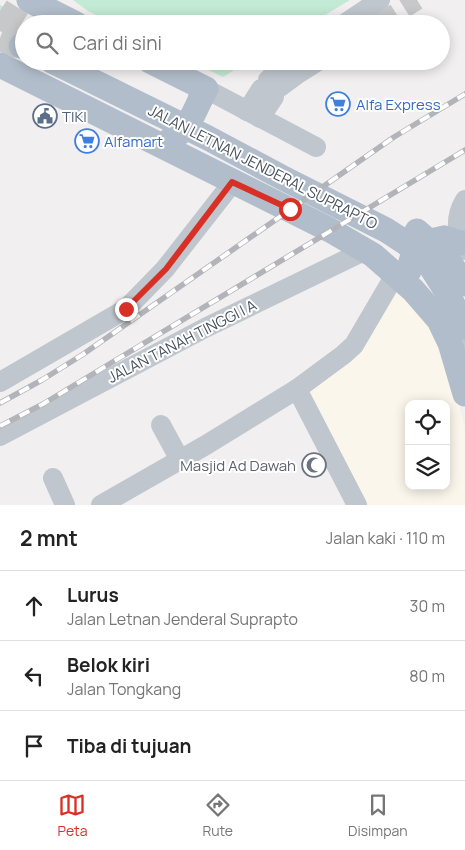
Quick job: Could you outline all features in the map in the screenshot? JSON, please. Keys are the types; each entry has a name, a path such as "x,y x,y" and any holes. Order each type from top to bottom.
{"main road":[{"path":"29,0 58,15"},
{"name":"JALAN LETNAN JENDERAL SUPRAPTO","path":"35,70 166,142 232,182 330,230 366,250 406,279 439,320 450,343 465,394"},
{"name":"JALAN LETNAN JENDERAL SUPRAPTO","path":"70,70 208,138 386,230 406,243 431,267 465,327"},
{"name":"JALAN LETNAN JENDERAL SUPRAPTO","path":"107,70 398,217 416,229 444,255 465,284"},
{"path":"164,70 203,95 187,125 178,135 166,142"},
{"path":"406,279 411,258 420,246 428,241 457,244"}],"street":[{"path":"358,15 380,0"},
{"path":"61,70 205,142 384,237 398,247 424,274 460,334 465,347"},
{"path":"94,70 392,223 439,260 465,299"},
{"path":"253,115 283,70"},
{"path":"271,89 302,70"},
{"path":"203,95 253,115 316,147"},
{"path":"0,382 126,309 166,269 232,182"},
{"path":"457,244 462,208"},
{"name":"JALAN TANAH TINGGI I A","path":"0,436 205,328 366,250"},
{"path":"101,505 124,500 180,460 297,389 343,355 354,345 406,279"},
{"path":"297,389 357,505"},
{"path":"161,425 180,460"},
{"path":"53,478 65,505"}],"shaded area":[{"path":"395,275 440,336 465,427 465,505 356,505 302,400"}],"green space":[{"path":"73,0 350,0 325,15 96,15"},
{"path":"0,5 18,15 15,15 15,22 7,39 2,27"},
{"path":"209,70 234,70 223,77"}],"tunnel":[{"path":"393,15 417,0"},
{"path":"0,11 15,20"},
{"path":"0,19 15,29"},
{"path":"0,38 15,44"},
{"path":"0,41 15,47"}],"railway":[{"path":"0,403 82,355 394,137 465,94"},
{"path":"0,426 43,404 465,150"}],"place":[{"name":"Alfa Express","path":"338,104"},
{"name":"TIKI","path":"45,116"},
{"name":"Alfamart","path":"87,141"},
{"name":"Masjid Ad Dawah","path":"314,465"}],"route":[{"path":"126,309 166,269 232,182 290,209"}]}
